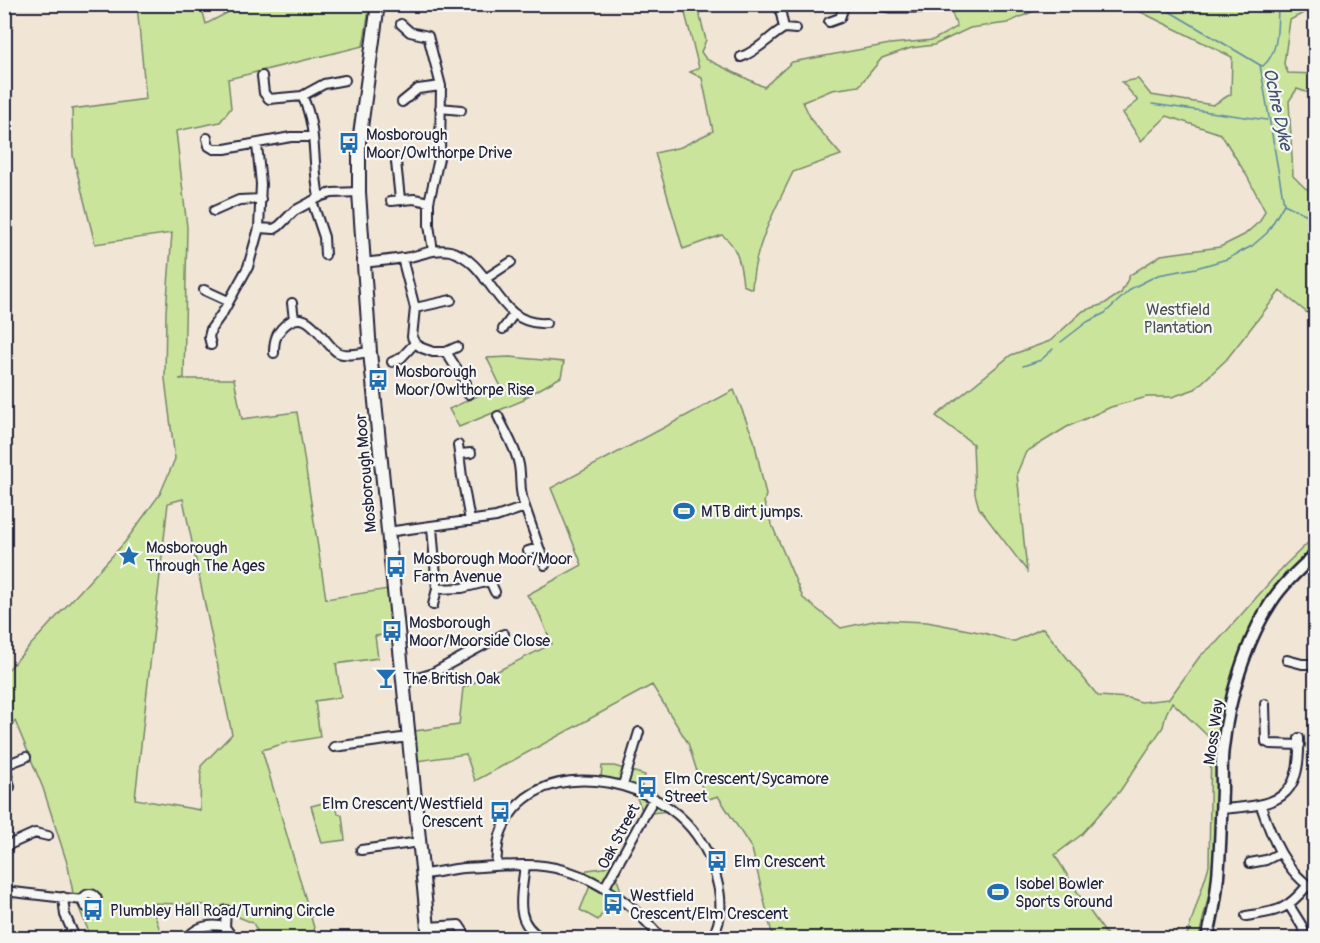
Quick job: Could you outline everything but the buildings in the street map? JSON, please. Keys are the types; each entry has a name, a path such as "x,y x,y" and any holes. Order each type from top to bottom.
{"main road":[{"name":"Mosborough Moor","path":"378,4 359,142 359,192 370,352 428,933"}],"street":[{"path":"778,4 784,28"},
{"path":"830,22 840,18 845,4"},
{"path":"868,4 882,8 933,8"},
{"path":"401,24 410,32 428,36 441,86 440,154 429,202 433,251"},
{"path":"741,57 750,54 784,28 796,29"},
{"path":"262,76 267,99 302,96 324,84 345,80"},
{"path":"402,102 418,89 441,86"},
{"path":"302,96 313,137 315,199 324,237 325,255"},
{"path":"440,108 461,110"},
{"path":"1316,122 1316,132"},
{"path":"207,138 209,146 214,149 291,137 313,137"},
{"path":"211,345 209,338 212,329 248,267 259,228 261,199 257,144"},
{"path":"396,162 400,199"},
{"path":"259,228 279,226 294,211 315,199 332,194 359,192"},
{"path":"214,211 239,200 261,199"},
{"path":"391,201 400,199 429,202"},
{"path":"363,263 433,251 459,254 470,261 505,306 514,314 534,322 546,323"},
{"path":"402,258 415,308 412,337 415,343 433,352 446,352 457,347"},
{"path":"485,279 511,262"},
{"path":"204,290 228,301"},
{"path":"415,308 451,300"},
{"path":"292,303 294,319"},
{"path":"503,329 514,314"},
{"path":"274,353 277,334 294,319 300,319 316,327 337,352 344,354 370,352"},
{"path":"392,362 401,358 415,343"},
{"path":"446,352 466,383 468,394"},
{"path":"498,416 517,457 519,492 545,565"},
{"path":"458,445 470,521"},
{"path":"460,454 471,453"},
{"path":"387,532 496,517 525,507"},
{"path":"432,527 437,589 433,605"},
{"path":"528,551 538,548"},
{"name":"Moss Way","path":"1207,939 1215,908 1220,868 1223,748 1237,679 1272,601 1290,578 1316,554"},
{"path":"437,589 462,588 490,581 495,592"},
{"path":"403,678 431,674 504,634"},
{"path":"1287,660 1302,664 1316,664"},
{"path":"1221,809 1261,806 1277,799 1290,789 1298,770 1300,741 1270,744 1266,742 1265,704"},
{"path":"623,785 639,732"},
{"path":"334,747 409,737"},
{"path":"4,789 10,787 6,771 8,764 26,757"},
{"path":"496,866 501,831 511,812 525,798 543,788 574,781 589,780 623,785 654,798 688,825 698,837 713,865 721,903 718,926 712,939"},
{"name":"Oak Street","path":"605,887 654,798"},
{"path":"1261,806 1280,853 1307,886 1316,891"},
{"path":"4,847 34,833 48,836"},
{"path":"361,850 420,842"},
{"path":"1250,863 1266,860 1280,853"},
{"path":"525,864 520,910 527,928 542,939"},
{"path":"423,874 525,864 564,870 605,887 638,912 661,939"},
{"path":"1246,916 1277,911 1289,905 1307,886"},
{"path":"4,891 83,900"},
{"path":"63,897 65,915 73,933"},
{"path":"1289,905 1302,926 1306,939"},
{"path":"226,910 225,927 233,939"},
{"path":"428,933 459,925 463,931"},
{"path":"192,933 197,928 205,926 225,927"}],"green space":[{"path":"137,5 201,5 206,24 242,5 370,5 363,46 228,79 231,108 220,122 176,131 187,227 184,378 179,379 234,379 242,419 297,412 326,599 388,589 393,634 375,636 378,658 336,664 341,697 315,701 320,737 262,750 317,938 261,938 253,923 210,905 150,903 163,938 68,938 88,930 73,893 68,866 43,788 15,721 5,734 5,673 125,542 160,494 175,459 165,379 166,312 172,233 95,244 73,156 72,109 146,99","holes":["183,499 232,734 201,766 200,810 135,799 168,503"]},
{"path":"702,5 699,13 706,40 701,52 706,59 764,87 792,62 890,44 933,40 957,27 949,5 1063,5 1045,6 1007,23 970,28 934,45 911,48 882,58 859,86 832,90 803,102 812,121 841,155 793,172 761,243 756,258 752,289 743,285 740,264 735,251 722,235 683,249 655,153 681,147 713,131 702,78 690,72 699,68 684,9"},
{"name":"Westfield Plantation","path":"1108,5 1315,5 1290,20 1284,64 1288,73 1315,74 1315,95 1297,89 1289,101 1293,176 1305,188 1315,193 1315,319 1280,291 1226,360 1195,389 1172,397 1147,397 1111,407 1067,427 1026,452 1017,473 1027,571 979,508 975,494 973,444 936,416 1011,355 1050,341 1083,311 1104,304 1121,293 1130,275 1161,255 1220,247 1244,235 1260,221 1265,211 1221,134 1167,116 1141,141 1123,113 1138,101 1122,82 1138,79 1151,95 1213,105 1231,94 1232,57 1139,11"},
{"path":"510,357 564,362 561,377 524,400 459,427 449,409 482,395 503,391 487,358"},
{"path":"734,390 754,440 766,495 764,502 769,518 803,598 841,628 878,620 927,622 984,633 1013,642 1043,628 1098,696 1129,698 1141,702 1169,699 1200,656 1217,642 1285,565 1315,536 1315,546 1275,588 1260,613 1246,639 1227,695 1218,752 1214,871 1199,938 1186,938 1209,866 1211,739 1172,702 1163,727 1120,791 1081,835 1055,855 1084,903 1109,938 773,938 752,849 718,796 706,800 688,743 652,685 475,781 466,754 417,761 415,731 459,725 463,688 552,644 538,611 527,595 582,565 551,488"},
{"path":"602,766 614,766 645,775 639,794 669,811 651,813 642,810 636,796 621,791 617,781 601,778"},
{"path":"335,800 338,814 342,815 345,840 322,843 311,806"},
{"path":"613,862 621,867 617,879 621,891 618,892 585,873 587,870 603,868"},
{"path":"590,886 612,899 598,920 580,910"}],"waterway":[{"name":"Ochre Dyke","path":"1157,4 1260,65 1284,204 1316,219"},
{"path":"1260,65 1263,66 1268,60 1275,46 1278,4"},
{"path":"1152,104 1267,120"},
{"path":"1061,342 1087,322 1105,313 1132,288 1158,275 1227,259 1252,246 1267,233 1284,204"},
{"path":"1023,366 1041,360 1053,349"}],"place":[{"name":"Mosborough Moor/Owlthorpe Drive","path":"349,143"},
{"name":"Mosborough Moor/Owlthorpe Rise","path":"378,380"},
{"name":"MTB dirt jumps.","path":"684,511"},
{"name":"Mosborough Through The Ages","path":"129,556"},
{"name":"Mosborough Moor/Moor Farm Avenue","path":"396,567"},
{"name":"Mosborough Moor/Moorside Close","path":"392,631"},
{"name":"The British Oak","path":"386,678"},
{"name":"Elm Crescent/Sycamore Street","path":"647,787"},
{"name":"Elm Crescent/Westfield Crescent","path":"500,812"},
{"name":"Elm Crescent","path":"717,861"},
{"name":"Isobel Bowler Sports Ground","path":"998,892"},
{"name":"Westfield Crescent/Elm Crescent","path":"613,904"},
{"name":"Plumbley Hall Road/Turning Circle","path":"93,910"}]}
